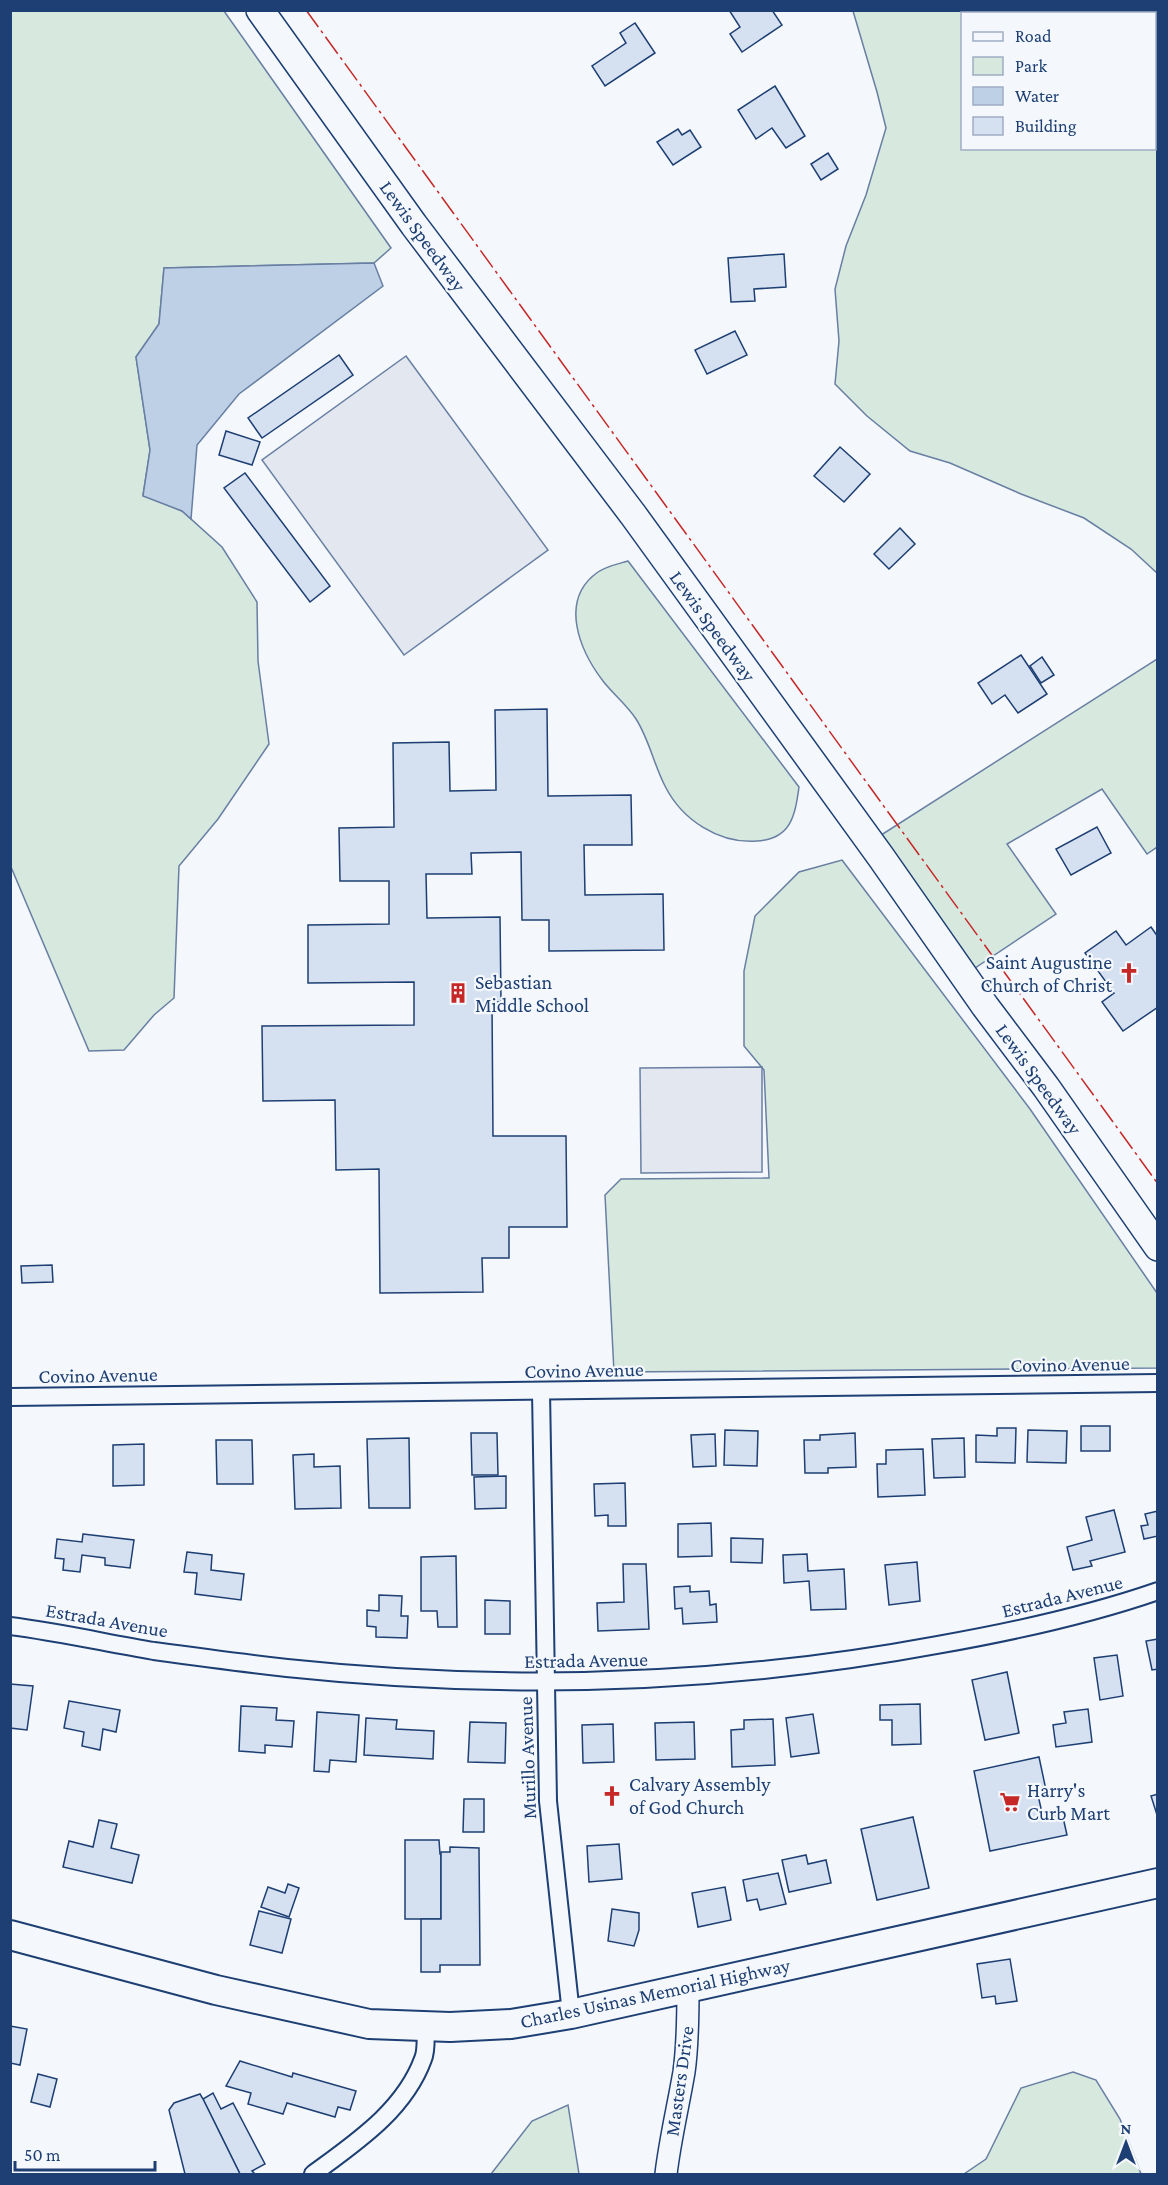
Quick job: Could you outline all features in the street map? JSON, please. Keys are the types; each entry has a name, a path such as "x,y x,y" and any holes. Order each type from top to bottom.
{"highway":[{"name":"Charles Usinas Memorial Highway","path":"10,1935 227,1993 369,2024 426,2027 508,2024 571,2014 1158,1883"}],"main road":[{"name":"Lewis Speedway","path":"260,10 394,196 640,526 881,857 1158,1247"}],"street":[{"name":"Covino Avenue","path":"10,1397 1158,1383"},
{"name":"Murillo Avenue","path":"540,1391 548,1801 571,2014"},
{"name":"Estrada Avenue","path":"10,1626 155,1651 289,1668 424,1679 546,1683 618,1682 698,1677 900,1652 990,1636 1065,1618 1158,1591"},
{"name":"Masters Drive","path":"666,2175 670,2141 684,2072 688,2030 688,1988"},
{"path":"313,2175 364,2136 388,2113 401,2096 424,2058 426,2027"}],"green space":[{"path":"10,11 224,11 391,248 374,263 164,268 159,324 136,357 150,450 143,495 182,511 222,547 257,602 258,661 269,744 218,819 179,866 174,998 154,1015 124,1050 89,1051 11,867"},
{"path":"853,11 1157,11 1157,573 1131,549 1084,518 950,463 910,451 867,416 835,384 839,341 835,289 846,246 866,195 886,128"},
{"path":"628,561 799,787 793,816 784,831 777,836 757,841 729,838 703,827 681,809 665,786 636,719 603,681 587,655 577,626 576,611 579,597 586,583 598,572"},
{"path":"1157,659 1157,847 1147,854 1102,789 1007,844 1056,914 972,970 878,837"},
{"path":"842,860 1030,1109 1157,1293 1157,1368 614,1372 605,1195 621,1179 769,1178 764,1070 744,1046 744,971 755,916 799,872"},
{"path":"1073,2072 1096,2080 1120,2119 1141,2174 964,2174 986,2159 1021,2088"},
{"path":"568,2105 579,2174 491,2174 532,2121"}],"shaded area":[{"path":"406,356 548,550 404,655 262,460"},
{"path":"762,1067 762,1172 641,1173 640,1068"}],"water":[{"path":"374,263 383,286 239,394 197,445 191,519 182,511 143,496 150,450 136,357 159,324 164,268"}],"building":[{"path":"729,10 772,10 782,25 742,52 730,34 740,27"},
{"path":"635,23 655,53 605,86 592,66 626,43 620,33"},
{"path":"775,86 805,136 786,148 772,128 756,139 738,110"},
{"path":"678,129 682,135 690,130 701,147 673,165 657,142"},
{"path":"828,153 838,169 821,180 811,164"},
{"path":"784,254 786,287 754,289 755,301 731,302 728,258"},
{"path":"735,331 747,355 707,374 695,350"},
{"path":"339,355 353,375 262,438 248,418"},
{"path":"226,431 260,442 252,465 219,455"},
{"path":"840,447 870,474 844,502 814,476"},
{"path":"245,473 330,586 310,602 224,488"},
{"path":"900,528 915,544 889,569 874,554"},
{"path":"1021,655 1047,694 1018,713 1005,695 992,704 978,683"},
{"path":"1042,657 1054,675 1041,683 1030,666"},
{"name":"Sebastian Middle School","path":"547,709 548,796 631,795 632,845 584,845 585,895 663,894 664,950 549,951 549,920 522,920 521,852 471,853 472,874 426,874 427,918 500,917 501,1002 492,1002 493,1136 566,1136 567,1227 509,1227 509,1258 482,1258 483,1292 380,1293 379,1169 336,1170 335,1100 263,1101 262,1026 414,1025 414,982 308,983 308,925 389,924 389,881 340,881 339,828 394,827 393,743 449,742 450,791 496,790 495,710"},
{"path":"1097,827 1111,853 1071,875 1056,849"},
{"name":"Saint Augustine Church of Christ","path":"1151,927 1158,937 1158,1007 1123,1031 1102,1002 1114,993 1085,953 1116,931 1126,945"},
{"path":"52,1265 53,1282 22,1283 21,1266"},
{"path":"1081,1426 1110,1426 1110,1451 1081,1451"},
{"path":"997,1428 1016,1428 1015,1463 976,1462 976,1435 997,1436"},
{"path":"725,1430 758,1431 757,1466 724,1465"},
{"path":"1028,1430 1067,1431 1066,1463 1027,1462"},
{"path":"471,1433 497,1433 498,1475 472,1475"},
{"path":"855,1433 856,1467 828,1468 828,1473 805,1473 804,1440 820,1440 820,1435"},
{"path":"715,1434 716,1466 693,1467 691,1435"},
{"path":"409,1438 410,1508 369,1508 367,1439"},
{"path":"964,1438 965,1477 934,1478 932,1439"},
{"path":"216,1440 252,1440 253,1484 217,1484"},
{"path":"144,1444 144,1485 113,1486 113,1445"},
{"path":"923,1449 925,1495 878,1497 877,1464 886,1464 886,1450"},
{"path":"314,1454 314,1467 340,1466 341,1508 295,1509 293,1455"},
{"path":"506,1476 506,1508 475,1509 474,1477"},
{"path":"625,1483 626,1526 608,1526 608,1515 595,1516 594,1484"},
{"path":"1114,1510 1125,1552 1090,1561 1092,1566 1073,1570 1067,1547 1092,1540 1086,1517"},
{"path":"1158,1511 1158,1536 1144,1539 1141,1526 1148,1525 1145,1514"},
{"path":"711,1523 712,1556 678,1557 678,1524"},
{"path":"83,1534 134,1540 130,1568 105,1565 105,1558 82,1555 80,1572 63,1570 64,1559 55,1558 57,1539 82,1542"},
{"path":"731,1538 763,1539 762,1563 731,1562"},
{"path":"187,1552 212,1555 211,1570 244,1574 241,1600 195,1594 197,1573 184,1572"},
{"path":"807,1554 808,1571 844,1569 846,1609 811,1610 809,1581 784,1583 783,1555"},
{"path":"456,1556 457,1627 438,1627 437,1611 421,1611 421,1557"},
{"path":"917,1562 920,1601 889,1605 885,1565"},
{"path":"623,1564 646,1564 649,1629 598,1631 597,1603 624,1602"},
{"path":"690,1586 690,1592 709,1591 710,1605 716,1604 717,1622 683,1624 682,1608 675,1609 674,1587"},
{"path":"379,1595 402,1596 401,1616 408,1616 407,1638 376,1637 376,1627 367,1626 367,1610 379,1611"},
{"path":"485,1600 510,1601 510,1634 485,1634"},
{"path":"1158,1639 1158,1669 1152,1670 1146,1641"},
{"path":"1117,1655 1123,1696 1100,1700 1094,1658"},
{"path":"1007,1672 1019,1733 985,1740 972,1680"},
{"path":"10,1684 33,1686 27,1730 10,1728"},
{"path":"69,1701 120,1710 116,1732 103,1729 100,1750 82,1746 84,1732 64,1728"},
{"path":"920,1704 921,1744 892,1745 892,1720 880,1720 880,1705"},
{"path":"241,1706 277,1708 276,1720 294,1721 292,1747 265,1745 265,1753 239,1751"},
{"path":"1088,1709 1092,1742 1056,1747 1053,1725 1066,1723 1064,1712"},
{"path":"317,1712 359,1715 356,1762 330,1760 329,1772 314,1771"},
{"path":"813,1714 819,1753 791,1757 786,1718"},
{"path":"366,1718 397,1720 396,1729 434,1731 433,1759 364,1755"},
{"path":"773,1719 775,1765 732,1767 731,1730 744,1729 744,1720"},
{"path":"470,1722 506,1723 505,1763 468,1762"},
{"path":"694,1722 695,1759 656,1760 655,1723"},
{"path":"613,1724 614,1762 583,1763 582,1725"},
{"name":"Harry's Curb Mart","path":"1039,1757 1046,1790 1037,1791 1043,1817 1062,1813 1067,1835 990,1851 974,1771"},
{"path":"1158,1794 1158,1818 1151,1796"},
{"path":"464,1799 484,1799 484,1832 463,1832"},
{"path":"913,1817 929,1888 877,1900 861,1829"},
{"path":"99,1820 117,1824 111,1848 139,1855 132,1883 63,1867 69,1841 93,1847"},
{"path":"405,1840 439,1840 441,1919 405,1919"},
{"path":"619,1844 622,1879 589,1882 587,1846"},
{"path":"450,1847 479,1848 480,1965 440,1965 440,1972 421,1972 421,1919 441,1919 441,1852 450,1852"},
{"path":"806,1855 808,1864 826,1860 831,1883 789,1892 782,1860"},
{"path":"778,1873 786,1904 760,1910 757,1899 747,1901 743,1880"},
{"path":"288,1884 299,1888 289,1917 261,1907 268,1887 285,1893"},
{"path":"725,1887 731,1920 698,1927 692,1893"},
{"path":"612,1909 639,1913 639,1930 634,1946 608,1941"},
{"path":"259,1911 291,1919 282,1953 250,1945"},
{"path":"1010,1959 1017,2001 996,2004 995,1996 982,1998 977,1964"},
{"path":"10,2026 27,2029 20,2065 10,2063"},
{"path":"240,2061 292,2077 293,2073 356,2091 350,2110 338,2107 335,2117 287,2103 283,2114 248,2104 251,2093 226,2086"},
{"path":"38,2074 57,2079 50,2107 31,2102"},
{"path":"213,2093 221,2109 233,2103 265,2164 252,2171 255,2174 240,2174 203,2099"},
{"path":"200,2094 240,2174 185,2174 169,2110 174,2103"}],"power":[{"path":"306,10 1158,1184"}],"place":[{"name":"Saint Augustine Church of Christ","path":"1129,973"},
{"name":"Sebastian Middle School","path":"458,993"},
{"name":"Calvary Assembly of God Church","path":"612,1796"},
{"name":"Harry's Curb Mart","path":"1010,1802"}]}
